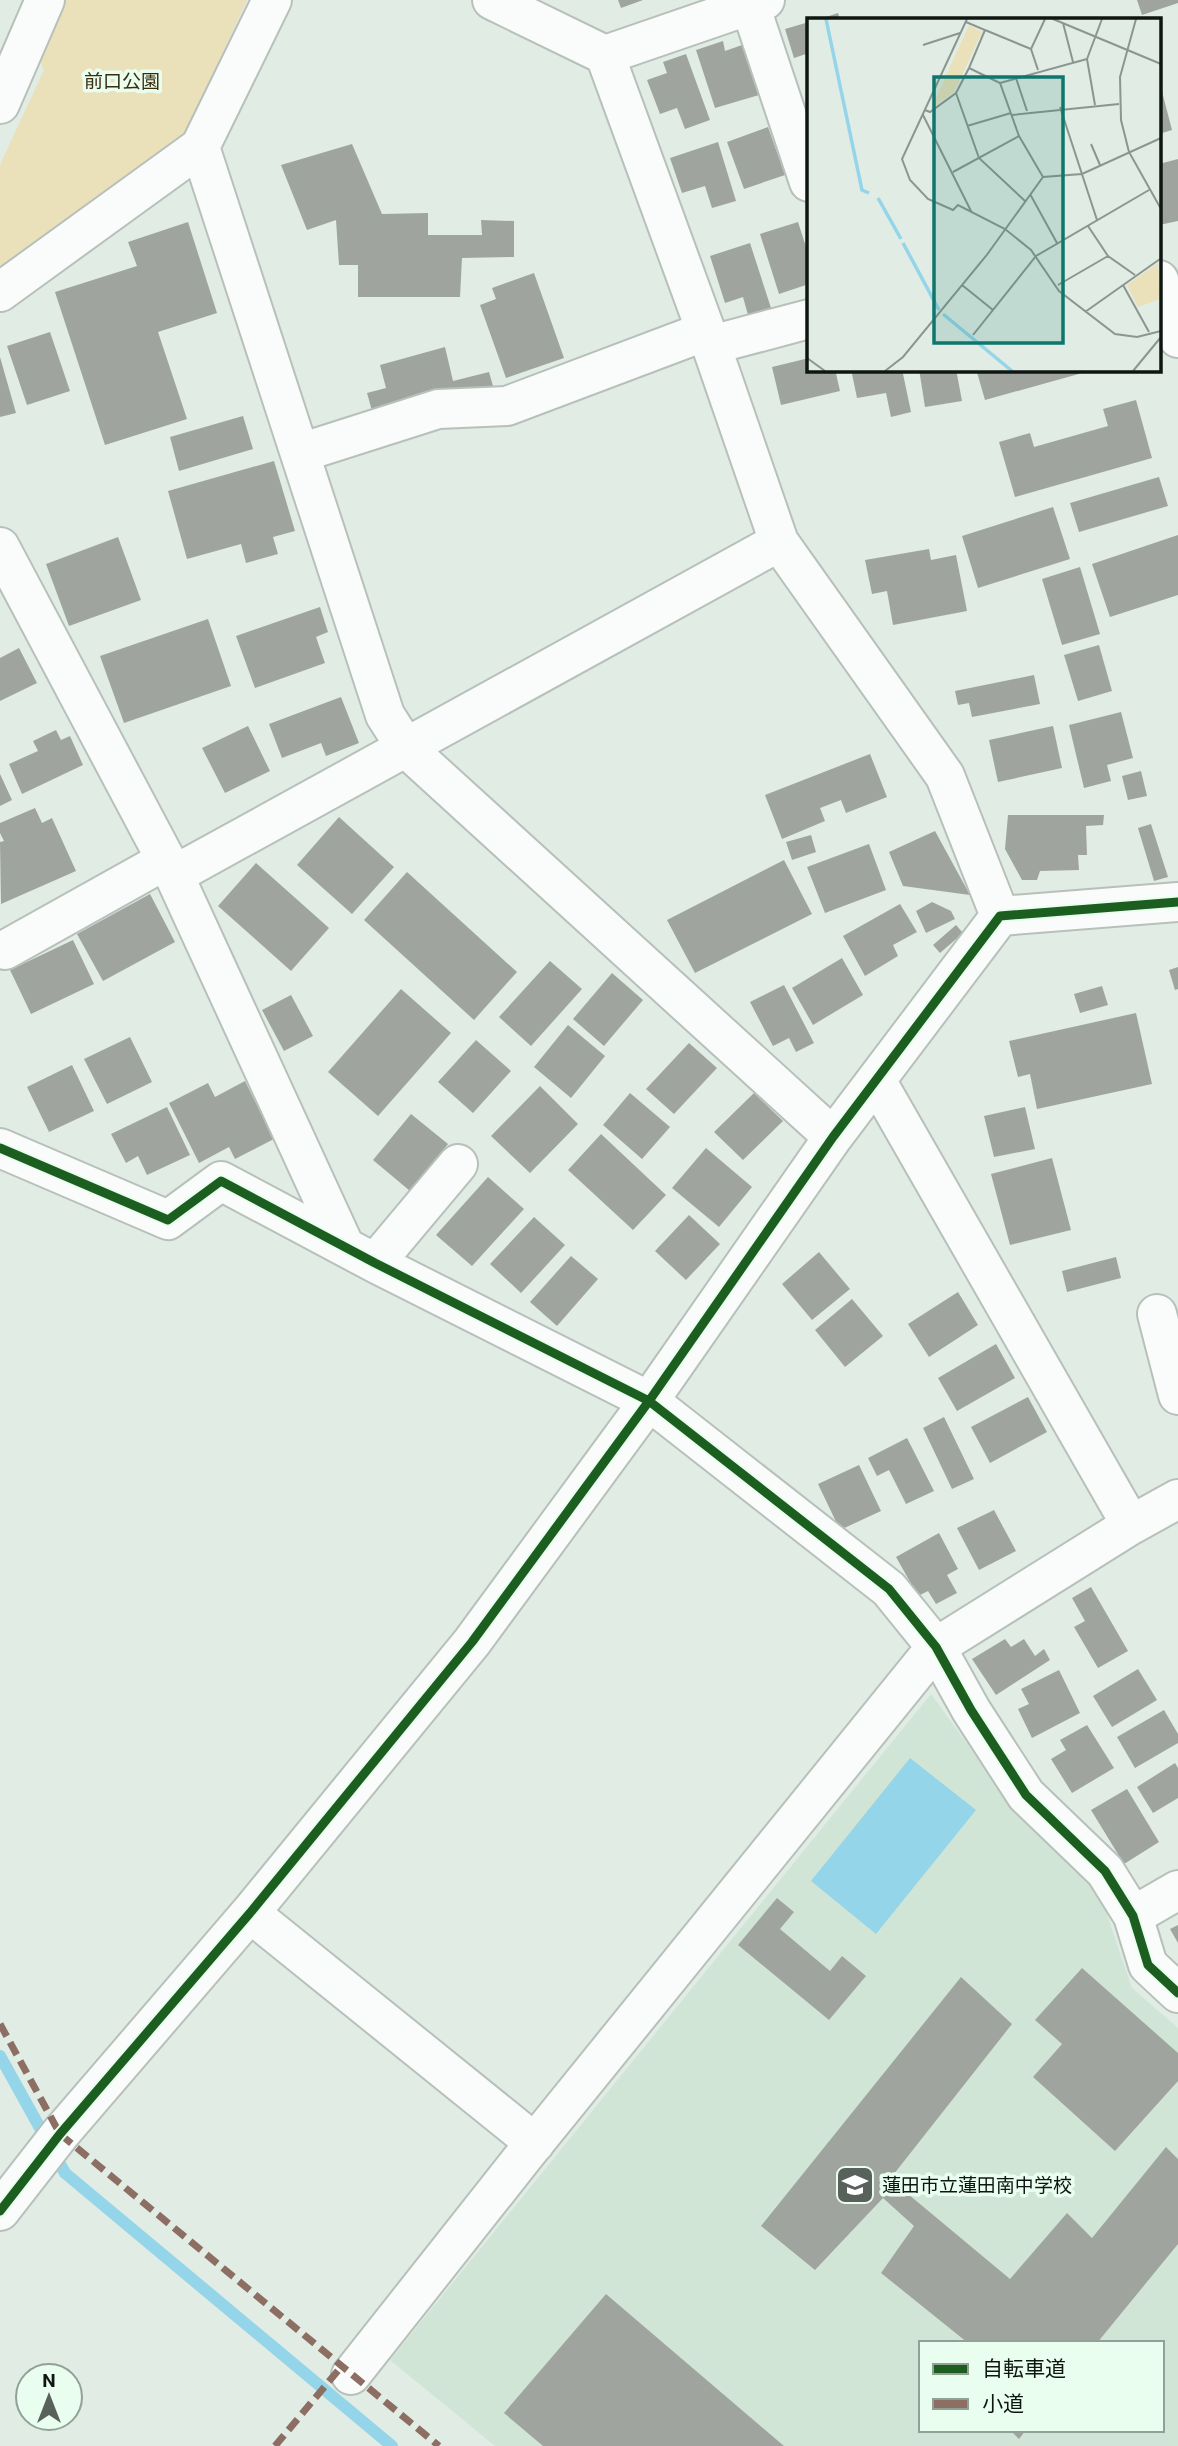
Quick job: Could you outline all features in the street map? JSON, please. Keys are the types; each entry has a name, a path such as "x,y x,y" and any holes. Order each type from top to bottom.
{"street":[{"path":"0,104 45,0"},
{"path":"0,292 200,147 272,0"},
{"path":"492,0 605,55 709,338 779,542 945,776 1000,916"},
{"path":"605,55 757,3 807,175"},
{"path":"200,147 385,715 406,748 833,1137"},
{"path":"1160,280 1178,279"},
{"path":"1160,283 1178,338"},
{"path":"300,453 438,409 507,406 709,338 807,319"},
{"path":"5,950 406,748 779,542"},
{"path":"0,547 170,867 360,1255"},
{"path":"0,2211 60,2134 250,1913 472,1642 649,1401 833,1137 1000,916 1178,902"},
{"path":"876,1080 1131,1525"},
{"path":"0,1148 168,1220 220,1181 649,1401 889,1589 936,1647 971,1710 1026,1795 1105,1871 1133,1916 1148,1965 1178,1993"},
{"path":"360,1255 458,1164"},
{"path":"1157,1314 1178,1395"},
{"path":"351,2375 936,1647 1131,1525 1178,1499"},
{"path":"1133,1916 1178,1890"},
{"path":"250,1913 535,2143"}],"shaded area":[{"name":"蓮田市立蓮田南中学校","path":"931,1694 1019,1815 1098,1888 1132,1988 1178,2028 1178,2446 495,2446 390,2360"}],"green space":[{"name":"前口公園","path":"59,0 247,0 184,137 0,271 0,165 44,70 36,49"}],"water":[{"path":"910,1758 976,1810 876,1934 811,1881"}],"building":[{"path":"618,0 643,0 621,8"},
{"path":"1137,0 1178,0 1178,3 1142,15"},
{"path":"838,13 840,18 823,18"},
{"path":"807,23 807,54 794,58 785,29"},
{"path":"723,41 725,51 742,45 759,95 715,108 696,50"},
{"path":"686,54 710,120 685,129 677,108 660,114 647,80 667,73 663,62"},
{"path":"1160,84 1172,130 1160,134"},
{"path":"768,127 785,175 744,189 727,142"},
{"path":"718,142 736,201 712,208 705,186 682,193 670,158"},
{"path":"352,144 382,214 428,213 428,235 482,235 481,220 514,221 514,257 462,258 460,297 358,297 358,265 339,265 336,220 307,230 281,165"},
{"path":"1178,159 1178,221 1160,225 1160,164"},
{"path":"188,222 217,313 158,332 187,419 105,445 55,292 137,266 128,242"},
{"path":"798,222 807,250 807,285 779,294 760,234"},
{"path":"750,243 771,308 748,315 743,297 725,303 710,256"},
{"path":"534,273 564,358 506,378 480,305 496,299 492,288"},
{"path":"50,332 70,391 27,405 7,346"},
{"path":"445,347 453,381 489,372 493,386 374,418 367,393 386,388 380,365"},
{"path":"0,357 16,413 0,417"},
{"path":"807,358 807,371 835,371 840,391 781,405 772,367"},
{"path":"851,371 902,371 911,412 891,417 886,393 857,398"},
{"path":"919,371 956,371 962,401 925,407"},
{"path":"977,371 1089,371 985,400"},
{"path":"1136,400 1152,458 1015,497 999,442 1030,433 1034,447 1108,426 1103,409"},
{"path":"243,416 253,449 179,471 170,437"},
{"path":"274,461 295,531 273,537 278,554 246,563 241,544 187,559 168,491"},
{"path":"1159,477 1168,506 1079,532 1070,503"},
{"path":"1053,507 1070,559 978,588 962,536"},
{"path":"1178,535 1178,595 1110,617 1092,564"},
{"path":"118,537 141,600 69,626 46,564"},
{"path":"929,549 931,560 956,555 967,611 893,625 887,591 872,594 865,560"},
{"path":"1080,567 1100,634 1062,645 1042,579"},
{"path":"320,607 328,632 316,637 325,663 255,688 236,636"},
{"path":"208,619 231,686 124,723 100,656"},
{"path":"1099,645 1112,691 1078,701 1064,655"},
{"path":"19,648 37,683 0,701 0,658"},
{"path":"1034,675 1040,704 972,717 969,703 958,705 955,691"},
{"path":"341,697 359,743 326,756 321,743 282,758 269,724"},
{"path":"1121,712 1133,758 1107,765 1111,781 1084,788 1069,725"},
{"path":"248,726 270,771 225,793 202,748"},
{"path":"1053,726 1062,768 998,782 989,740"},
{"path":"56,730 61,740 70,736 83,765 22,794 9,764 38,751 33,741"},
{"path":"870,754 887,797 846,813 841,800 820,808 825,821 782,839 765,795"},
{"path":"1141,771 1147,796 1128,800 1122,776"},
{"path":"0,774 12,800 0,806"},
{"path":"35,808 42,823 52,818 76,871 1,904 0,842 4,841 0,833 0,823"},
{"path":"1008,815 1104,815 1103,825 1086,826 1087,855 1078,855 1079,870 1040,871 1037,880 1022,880 1005,849"},
{"path":"339,817 394,867 352,914 297,865"},
{"path":"1151,824 1168,877 1154,881 1138,828"},
{"path":"935,831 970,895 903,886 889,852"},
{"path":"811,835 816,852 792,860 786,842"},
{"path":"869,844 886,890 825,913 807,867"},
{"path":"784,860 812,914 695,973 667,920"},
{"path":"256,863 329,928 291,971 218,906"},
{"path":"407,872 517,972 474,1020 364,920"},
{"path":"150,894 175,942 103,981 77,934"},
{"path":"932,902 951,911 955,919 926,933 916,911"},
{"path":"900,904 917,932 893,945 898,956 865,976 843,936"},
{"path":"956,925 963,933 940,953 933,945"},
{"path":"73,940 94,984 31,1014 10,970"},
{"path":"842,958 863,995 813,1025 792,988"},
{"path":"550,961 582,989 531,1046 499,1017"},
{"path":"1178,967 1178,989 1175,990 1169,970"},
{"path":"612,973 643,1000 604,1046 573,1019"},
{"path":"784,985 814,1043 796,1052 789,1038 773,1046 750,1002"},
{"path":"1102,986 1108,1005 1080,1013 1074,994"},
{"path":"401,989 451,1033 378,1116 328,1072"},
{"path":"291,995 313,1036 284,1051 262,1010"},
{"path":"1136,1013 1152,1084 1037,1109 1030,1074 1018,1077 1009,1041"},
{"path":"568,1025 605,1056 571,1098 534,1067"},
{"path":"130,1037 152,1082 107,1104 84,1059"},
{"path":"476,1040 511,1071 473,1113 438,1082"},
{"path":"689,1043 717,1068 674,1114 646,1089"},
{"path":"72,1065 94,1111 49,1132 27,1087"},
{"path":"245,1081 274,1139 235,1159 229,1147 199,1163 169,1103 208,1083 215,1097"},
{"path":"540,1086 578,1124 530,1173 491,1136"},
{"path":"630,1093 670,1127 642,1159 603,1125"},
{"path":"754,1093 783,1121 743,1160 714,1132"},
{"path":"167,1107 190,1155 147,1175 138,1156 126,1163 111,1134"},
{"path":"1025,1107 1035,1149 994,1157 984,1116"},
{"path":"411,1114 448,1144 410,1191 373,1160"},
{"path":"601,1134 666,1195 633,1230 568,1170"},
{"path":"706,1148 752,1187 719,1227 672,1188"},
{"path":"1052,1158 1071,1230 1010,1245 991,1174"},
{"path":"488,1177 524,1209 472,1266 436,1235"},
{"path":"689,1215 720,1244 686,1280 655,1251"},
{"path":"534,1217 565,1245 521,1293 490,1264"},
{"path":"819,1252 850,1289 812,1320 782,1284"},
{"path":"571,1256 598,1279 557,1326 530,1302"},
{"path":"1116,1257 1121,1278 1067,1292 1062,1271"},
{"path":"958,1292 978,1325 929,1357 908,1324"},
{"path":"852,1299 883,1336 845,1367 815,1330"},
{"path":"996,1344 1015,1378 957,1411 938,1378"},
{"path":"1028,1397 1047,1432 990,1463 971,1427"},
{"path":"944,1417 974,1479 952,1489 923,1428"},
{"path":"907,1438 934,1491 906,1504 889,1470 877,1476 868,1458"},
{"path":"859,1465 881,1511 840,1530 818,1484"},
{"path":"994,1510 1016,1551 979,1570 957,1528"},
{"path":"939,1533 958,1569 947,1575 957,1593 936,1604 928,1591 918,1596 896,1557"},
{"path":"1091,1587 1128,1651 1098,1668 1074,1627 1085,1621 1072,1598"},
{"path":"1005,1639 1011,1647 1024,1639 1035,1656 1044,1649 1050,1660 996,1695 972,1659"},
{"path":"1138,1669 1157,1700 1112,1727 1093,1696"},
{"path":"1059,1670 1080,1713 1032,1738 1018,1709 1029,1704 1021,1689"},
{"path":"1164,1710 1178,1734 1178,1743 1135,1768 1117,1737"},
{"path":"1087,1725 1114,1768 1072,1793 1051,1759 1066,1750 1060,1740"},
{"path":"1175,1763 1178,1768 1178,1798 1153,1813 1137,1787"},
{"path":"1127,1789 1159,1842 1124,1864 1091,1810"},
{"path":"777,1898 794,1912 780,1929 830,1971 842,1956 866,1976 829,2020 738,1945"},
{"path":"1178,1925 1178,1943 1170,1929"},
{"path":"1082,1968 1178,2053 1178,2081 1115,2151 1033,2077 1062,2044 1035,2020"},
{"path":"961,1977 1012,2024 890,2179 1010,2279 1067,2213 1092,2238 1166,2147 1178,2159 1178,2244 1099,2341 966,2341 881,2273 914,2226 883,2198 815,2270 761,2226"},
{"path":"606,2294 784,2446 543,2446 504,2413"},
{"path":"1012,2432 1024,2432 1019,2439"}],"waterway":[{"path":"0,2056 65,2173 392,2446"}],"marked path":[{"path":"0,2024 60,2134 439,2446"},
{"path":"275,2446 341,2367"}],"cycle path":[{"path":"0,2211 60,2134 250,1913 472,1642 649,1401 833,1137 1000,916 1178,902"},
{"path":"0,1148 168,1220 221,1181 375,1263 649,1401 889,1589 936,1647 971,1710 1026,1795 1105,1871 1133,1916 1148,1965 1178,1993"}],"place":[{"name":"蓮田市立蓮田南中学校","path":"855,2185"}]}
